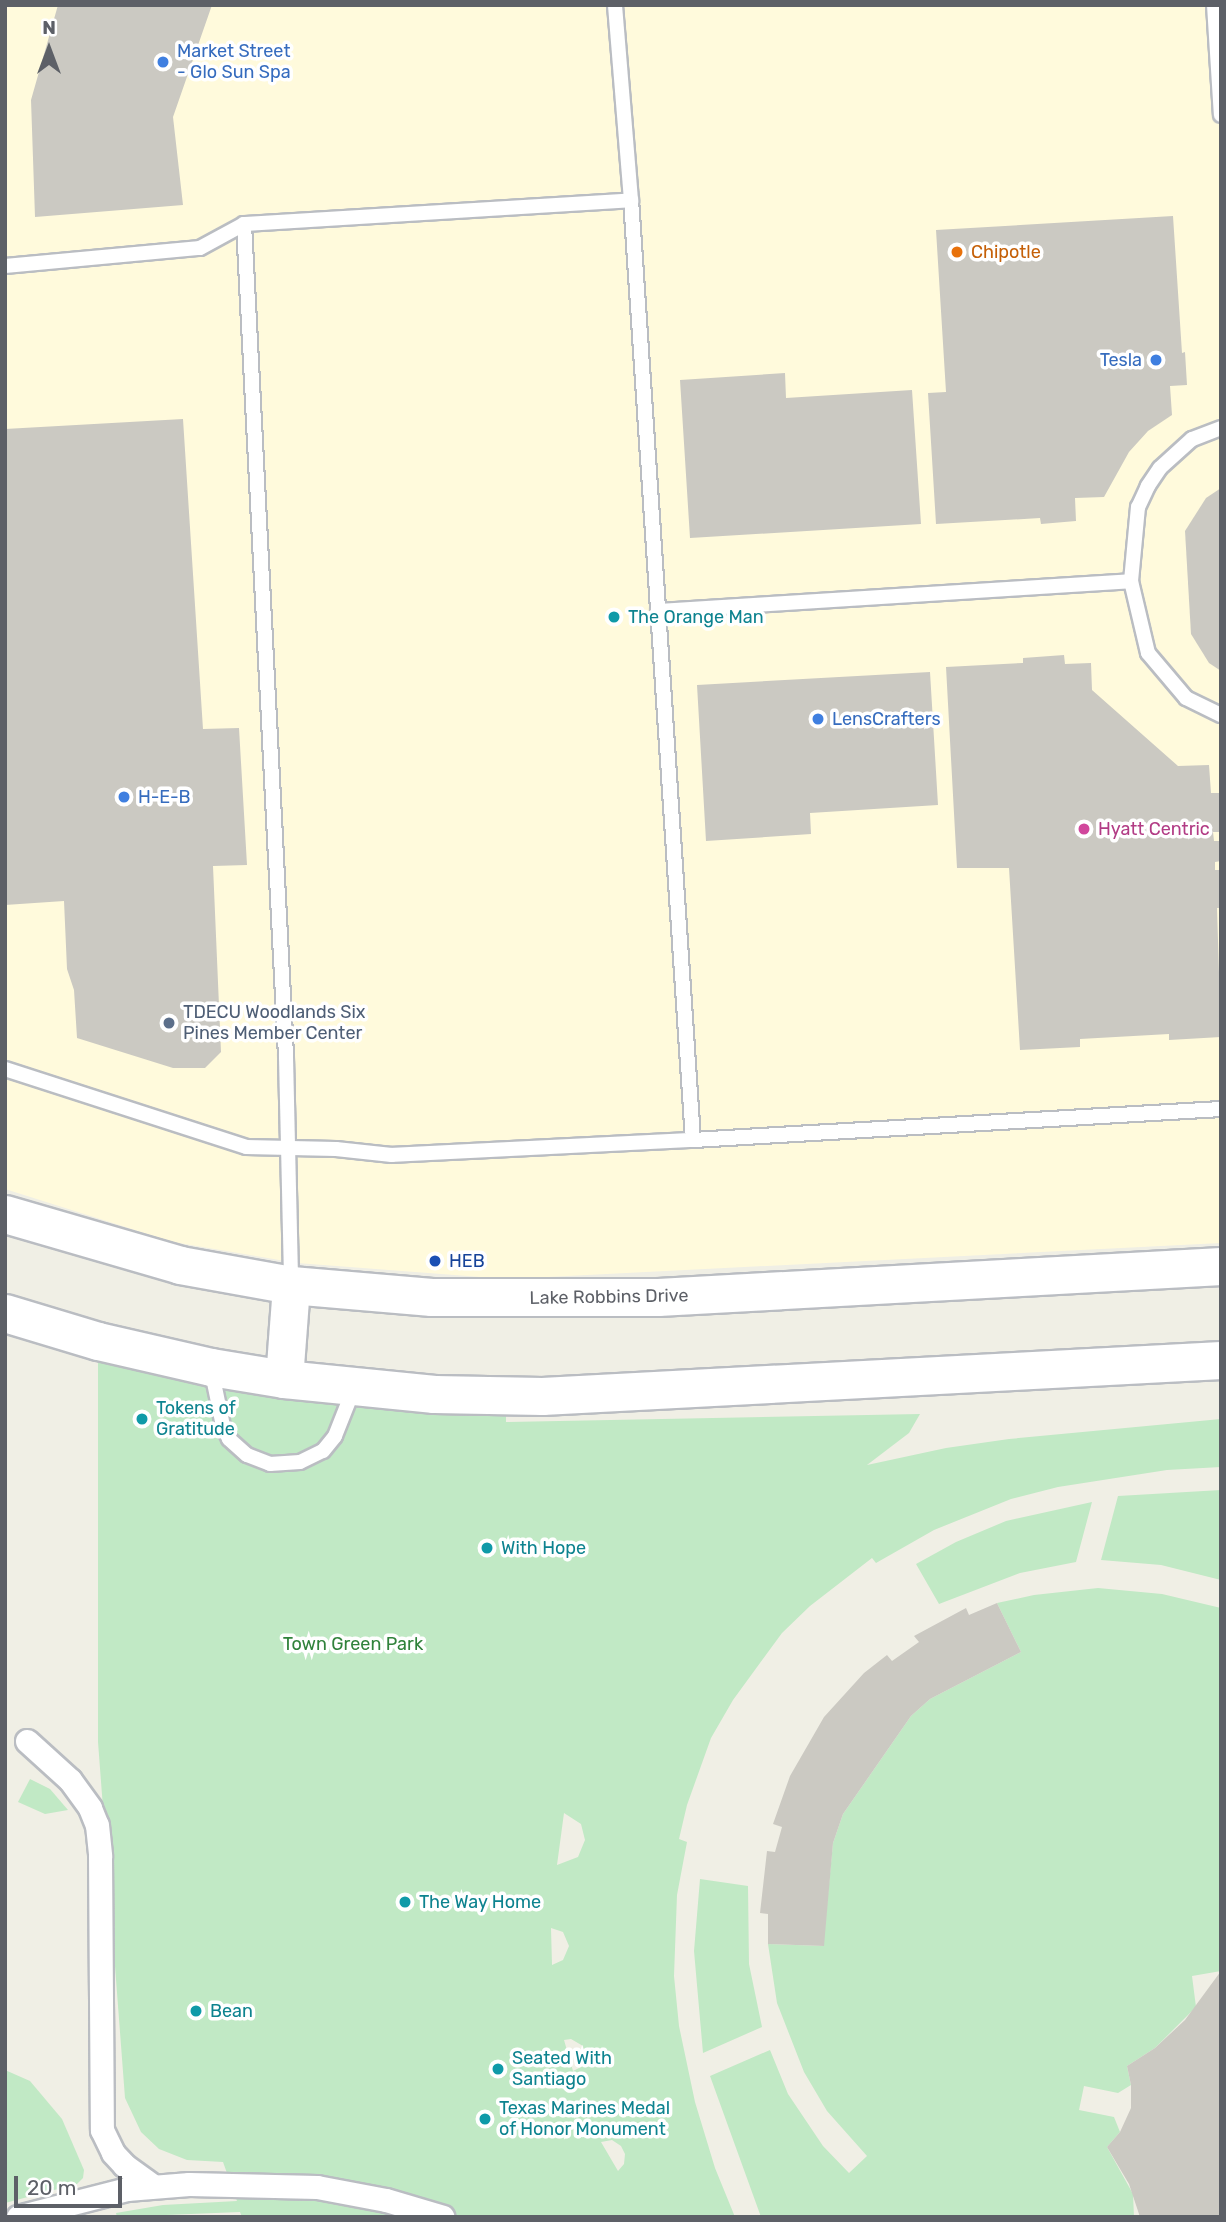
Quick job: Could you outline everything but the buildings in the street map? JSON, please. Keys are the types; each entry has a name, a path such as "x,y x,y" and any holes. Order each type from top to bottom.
{"street":[{"name":"Lake Robbins Drive","path":"5,1214 157,1259 291,1285 444,1298 644,1298 1221,1266"},
{"path":"284,1379 291,1285"},
{"path":"5,1313 98,1341 211,1367 284,1379 434,1394 542,1396 1221,1360"},
{"path":"27,1741 70,1780 90,1808 97,1825 100,1856 102,2130 118,2159 153,2186"},
{"path":"18,2217 127,2189 153,2186 282,2184 317,2187 386,2200 443,2217"}],"lane":[{"path":"615,5 631,200 694,1140"},
{"path":"1213,5 1221,115"},
{"path":"5,266 200,248 244,225 631,200"},
{"path":"244,225 290,1149 291,1285"},
{"path":"1221,428 1192,439 1160,468 1147,486 1138,507 1131,581 1148,653 1186,698 1221,715"},
{"path":"658,611 1131,581"},
{"path":"5,1069 246,1147 336,1149 392,1155 1221,1109"},
{"path":"211,1367 223,1426 229,1439 247,1455 270,1464 300,1462 323,1451 335,1436 354,1387"}],"shaded area":[{"path":"5,5 1221,5 1221,1243 507,1279 297,1263 173,1242 5,1189"}],"green space":[{"name":"Town Green Park","path":"98,1341 506,1396 506,1422 920,1414 909,1433 867,1465 946,1448 1009,1439 1221,1419 1221,1467 1167,1470 1058,1487 1011,1499 934,1530 876,1563 872,1558 810,1606 782,1633 733,1700 711,1738 687,1805 679,1839 687,1842 677,1895 674,1976 679,2026 695,2102 715,2168 735,2217 242,2217 240,2212 117,2217 116,2213 163,2205 237,2201 223,2162 187,2160 159,2149 141,2132 125,2098 98,1742","holes":["564,1813 581,1824 585,1840 578,1857 557,1865","551,1928 563,1932 569,1946 563,1960 552,1965","571,2039 583,2046 585,2058 581,2067 573,2071 564,2040","612,2140 621,2146 625,2154 624,2164 618,2171 601,2142"]},
{"path":"1221,1490 1221,1580 1161,1565 1101,1560 1118,1496"},
{"path":"1092,1502 1076,1562 1020,1573 939,1604 916,1564 956,1542 1006,1521"},
{"path":"1098,1588 1162,1594 1221,1608 1221,1971 1192,1976 1196,2007 1155,2048 1127,2066 1131,2085 1118,2093 1084,2086 1079,2110 1114,2117 1120,2132 1107,2147 1133,2194 1134,2217 761,2217 710,2076 770,2050 788,2094 823,2146 849,2173 867,2156 827,2111 804,2072 777,2003 768,1944 823,1946 833,1843 843,1814 911,1716 930,1699 1021,1652 997,1603 1034,1595"},
{"path":"30,1779 50,1789 68,1810 45,1814 18,1802"},
{"path":"700,1879 748,1886 749,1964 762,2027 703,2053 694,1951"},
{"path":"5,2070 30,2081 62,2119 84,2170 83,2178 77,2184 5,2203"}],"place":[{"name":"Market Street - Glo Sun Spa","path":"163,62"},
{"name":"Chipotle","path":"957,252"},
{"name":"Tesla","path":"1156,360"},
{"name":"The Orange Man","path":"614,617"},
{"name":"LensCrafters","path":"818,719"},
{"name":"H-E-B","path":"124,797"},
{"name":"Hyatt Centric","path":"1084,829"},
{"name":"TDECU Woodlands Six Pines Member Center","path":"169,1023"},
{"name":"HEB","path":"435,1261"},
{"name":"Tokens of Gratitude","path":"142,1419"},
{"name":"With Hope","path":"487,1548"},
{"name":"The Way Home","path":"405,1902"},
{"name":"Bean","path":"196,2011"},
{"name":"Seated With Santiago","path":"498,2069"},
{"name":"Texas Marines Medal of Honor Monument","path":"485,2119"}]}
